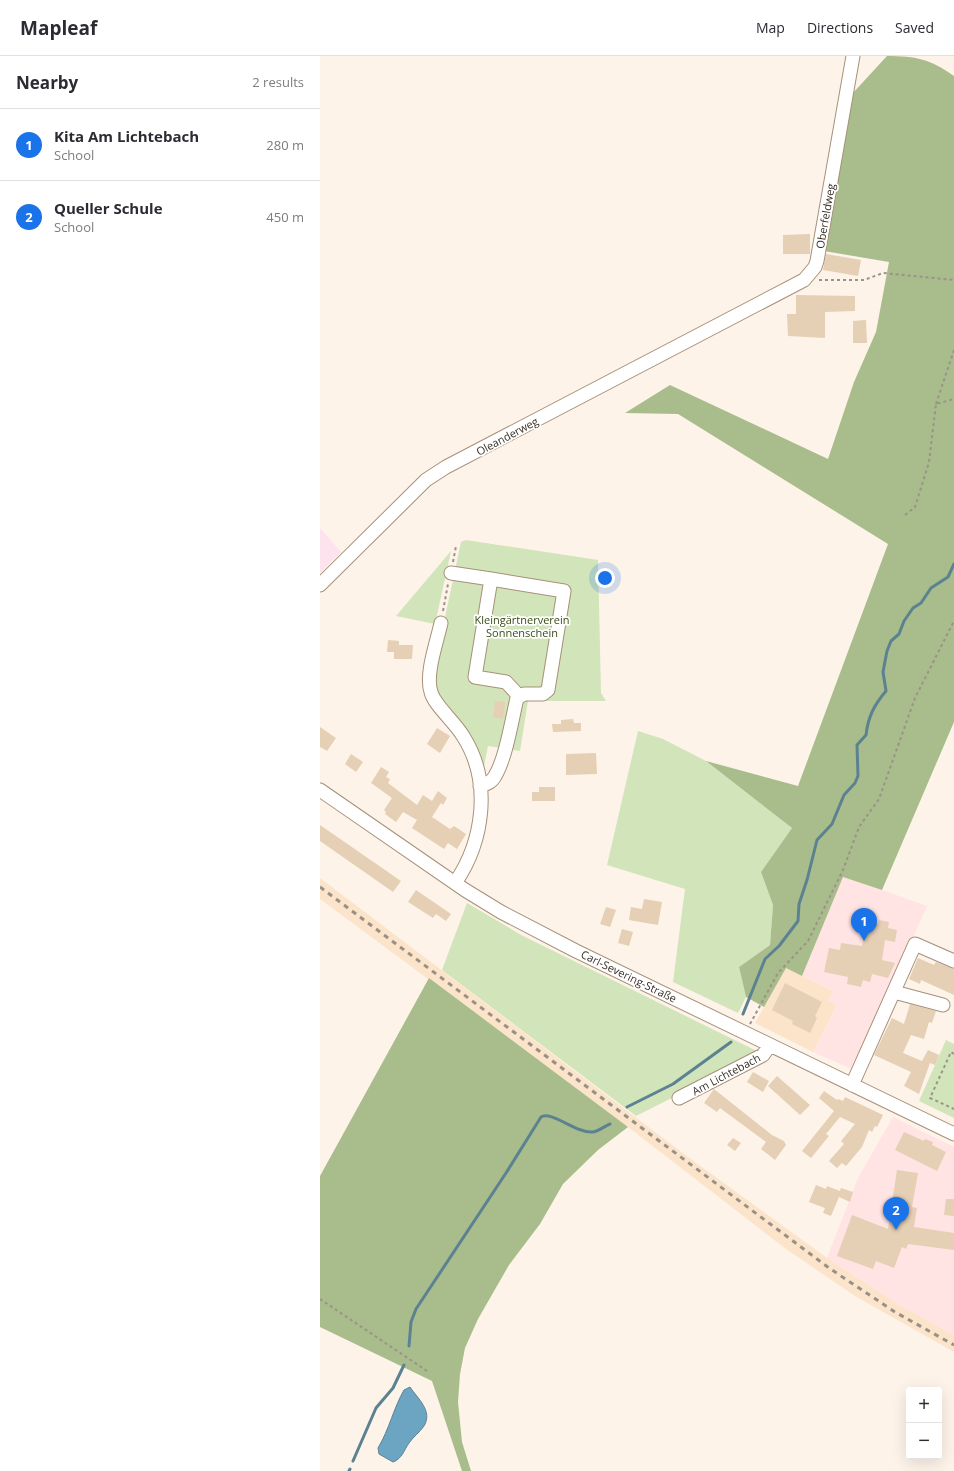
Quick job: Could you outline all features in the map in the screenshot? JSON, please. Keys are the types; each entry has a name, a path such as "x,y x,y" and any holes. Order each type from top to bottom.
{"street":[{"name":"Oberfeldweg","path":"721,324 804,280 815,267 854,56"},
{"name":"Oleanderweg","path":"320,585 426,480 446,468 721,324"},
{"path":"451,573 564,591 548,690 543,694 524,694 517,698 496,776 490,782 480,786"},
{"path":"491,579 475,677 506,682 519,696"},
{"path":"441,623 429,678 430,692 434,700 453,720 464,738 476,766 480,786 481,809 478,831 468,862 455,883"},
{"name":"Carl-Severing-Straße","path":"320,790 455,883 526,926 954,1134"},
{"path":"852,1085 915,944 954,961"},
{"path":"894,992 943,1005"},
{"name":"Am Lichtebach","path":"679,1098 763,1055 770,1045"}],"path":[{"path":"804,280 864,280 883,273 954,280"},
{"path":"906,515 916,506 929,462 936,404 954,350"},
{"path":"936,404 954,399"},
{"path":"745,1033 778,972 808,941 843,870 859,828 879,800 915,698 954,621"},
{"path":"954,1054 951,1052 930,1098 954,1109"},
{"path":"320,1299 427,1371"}],"shaded area":[{"path":"320,528 341,552 320,573"},
{"path":"843,876 927,906 854,1070 813,1052 837,1006 828,1001 833,991 802,976"},
{"path":"320,878 688,1157 827,1258 898,1304 954,1335 954,1352 855,1296 786,1249 628,1127 320,899"},
{"path":"786,968 833,991 837,1005 813,1052 755,1023"},
{"path":"893,1117 954,1147 954,1335 898,1304 827,1258 858,1178"}],"green space":[{"path":"887,56 915,58 930,62 954,76 954,722 882,890 843,877 802,976 786,968 764,1007 746,997 739,967 770,945 773,905 761,872 792,828 706,761 798,786 888,544 678,414 625,413 670,385 828,459 854,382 876,332 889,262 824,251 852,94"},
{"name":"Kleingärtnerverein Sonnenschein","path":"466,540 598,560 601,693 606,701 528,701 520,751 488,746 482,776 434,691 432,678 461,542"},
{"path":"451,551 435,624 396,616"},
{"path":"638,731 663,739 706,761 792,828 761,872 773,905 770,945 739,967 746,997 738,1013 673,982 685,889 607,865"},
{"path":"467,903 523,936 761,1053 636,1116 442,970"},
{"path":"429,978 628,1127 598,1150 563,1184 540,1224 509,1265 478,1319 465,1348 460,1374 458,1402 462,1442 471,1471 462,1471 432,1381 320,1327 320,1176"},
{"path":"946,1040 954,1044 954,1118 919,1101"}],"water":[{"path":"410,1387 426,1410 426,1421 424,1426 411,1441 401,1457 393,1462 379,1454 378,1448 400,1397 404,1390"}],"building":[{"path":"810,234 810,254 783,254 783,235"},
{"path":"826,254 861,260 858,276 823,270"},
{"path":"796,295 855,296 855,311 825,312 825,338 788,336 787,314 796,314"},
{"path":"866,320 867,343 853,343 853,321"},
{"path":"388,640 399,641 399,645 413,645 412,659 394,659 394,652 387,652"},
{"path":"495,701 505,702 503,719 493,717"},
{"path":"573,719 574,723 581,723 581,731 553,732 552,724 561,724 561,720"},
{"path":"320,727 336,738 327,751 320,747"},
{"path":"437,728 450,736 440,753 427,744"},
{"path":"596,753 597,774 566,775 566,754"},
{"path":"351,754 363,762 356,772 345,764"},
{"path":"381,767 389,772 386,777 390,779 388,783 417,805 423,795 432,801 438,791 447,798 443,805 441,803 432,817 450,829 454,826 466,834 457,849 448,843 444,849 412,828 417,820 403,812 396,822 385,814 386,812 384,810 392,798 371,783"},
{"path":"539,787 555,787 555,801 532,801 532,792 539,792"},
{"path":"320,825 401,881 393,892 320,841"},
{"path":"416,890 451,914 446,921 436,914 433,918 408,902"},
{"path":"644,899 662,902 658,925 629,920 631,907 642,909"},
{"path":"606,907 616,910 610,927 600,924"},
{"path":"879,920 889,922 888,928 897,930 895,942 885,940 882,960 895,963 888,978 872,974 870,982 863,980 861,987 847,984 848,977 824,972 829,948 840,950 841,943 862,946 867,922 878,924"},
{"path":"622,929 633,932 629,946 618,943"},
{"path":"918,958 934,965 936,962 954,969 954,995 921,980 920,984 909,979"},
{"path":"785,983 822,1002 815,1016 817,1018 810,1033 792,1024 793,1021 772,1010"},
{"path":"910,1004 936,1011 932,1023 929,1022 924,1039 911,1035 903,1053 922,1061 928,1050 939,1055 935,1065 930,1063 919,1094 904,1086 911,1072 874,1055 892,1018 904,1024"},
{"path":"753,1072 769,1081 763,1092 747,1082"},
{"path":"777,1076 810,1105 800,1115 768,1086"},
{"path":"714,1089 772,1135 784,1141 786,1145 775,1160 761,1149 766,1142 720,1108 717,1112 704,1103"},
{"path":"824,1091 837,1100 843,1101 845,1097 883,1115 877,1127 875,1126 872,1132 869,1130 862,1147 846,1166 842,1163 837,1168 829,1161 844,1144 841,1141 855,1124 840,1117 826,1134 829,1136 811,1158 802,1151 834,1111 819,1098"},
{"path":"904,1132 924,1141 925,1139 933,1142 932,1145 946,1152 937,1171 895,1150"},
{"path":"733,1138 741,1143 735,1151 727,1145"},
{"path":"897,1170 918,1173 912,1207 917,1208 914,1227 954,1233 954,1250 908,1244 906,1249 902,1247 894,1268 876,1261 873,1269 837,1256 852,1215 888,1229"},
{"path":"816,1185 826,1189 827,1186 840,1191 841,1188 853,1192 850,1202 839,1197 831,1216 823,1213 825,1208 809,1202"},
{"path":"946,1199 954,1199 954,1216 944,1215"}],"waterway":[{"path":"743,1014 765,959 779,946 798,921 799,904 807,880 817,840 832,824 844,795 855,783 858,776 857,745 866,735 868,722 872,712 886,691 883,672 887,651 891,641 899,634 904,621 913,608 921,603 931,588 948,577 954,564"},
{"path":"627,1107 673,1084 731,1042"},
{"path":"409,1346 411,1322 416,1309 506,1173 541,1117 545,1116 558,1119 587,1132 600,1130 610,1124"},
{"path":"353,1461 376,1408 393,1388 404,1365"}],"railway":[{"path":"320,887 829,1268 895,1312 954,1345"}],"place":[{"name":"Kita Am Lichtebach","path":"864,941"},
{"name":"Queller Schule","path":"896,1230"}]}
